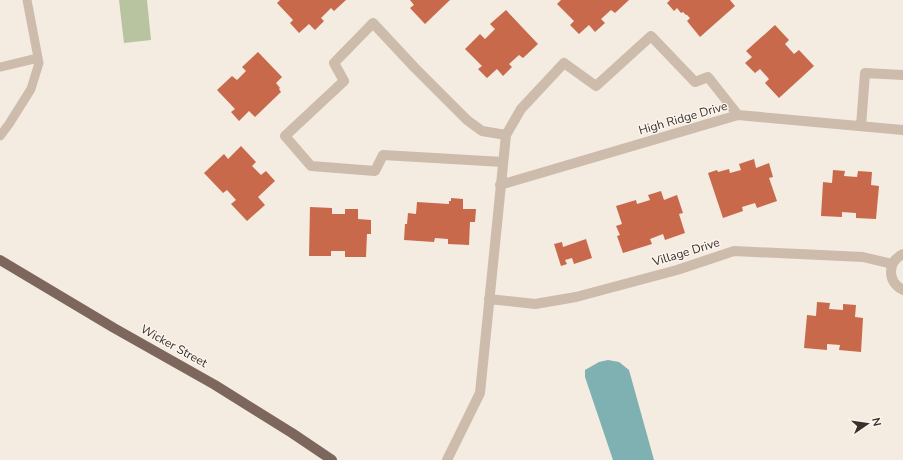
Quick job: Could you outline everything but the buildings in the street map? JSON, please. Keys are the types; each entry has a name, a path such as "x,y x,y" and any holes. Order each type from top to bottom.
{"main road":[{"name":"Wicker Street","path":"0,260 114,328 215,384 332,460"}],"street":[{"path":"503,162 383,155 375,171 311,166 285,136 344,81 334,63 374,24 467,120 482,131 506,136"},
{"name":"High Ridge Drive","path":"447,460 480,393 500,186 506,136 521,109 564,63 596,86 651,36 695,82 708,77 738,115 500,186"},
{"path":"861,126 865,73 903,75"},
{"path":"738,115 903,130"},
{"name":"Village Drive","path":"489,299 535,304 576,297 677,270 734,251 863,258 892,264"},
{"path":"903,254 896,258 892,264 891,270 893,282 903,290"}],"lane":[{"path":"0,136 31,88 39,63 27,0"},
{"path":"0,67 38,58"}],"green space":[{"path":"119,0 147,0 151,40 124,43"}],"water":[{"path":"608,360 619,362 629,370 654,460 613,460 585,377 585,370 599,362"}]}
